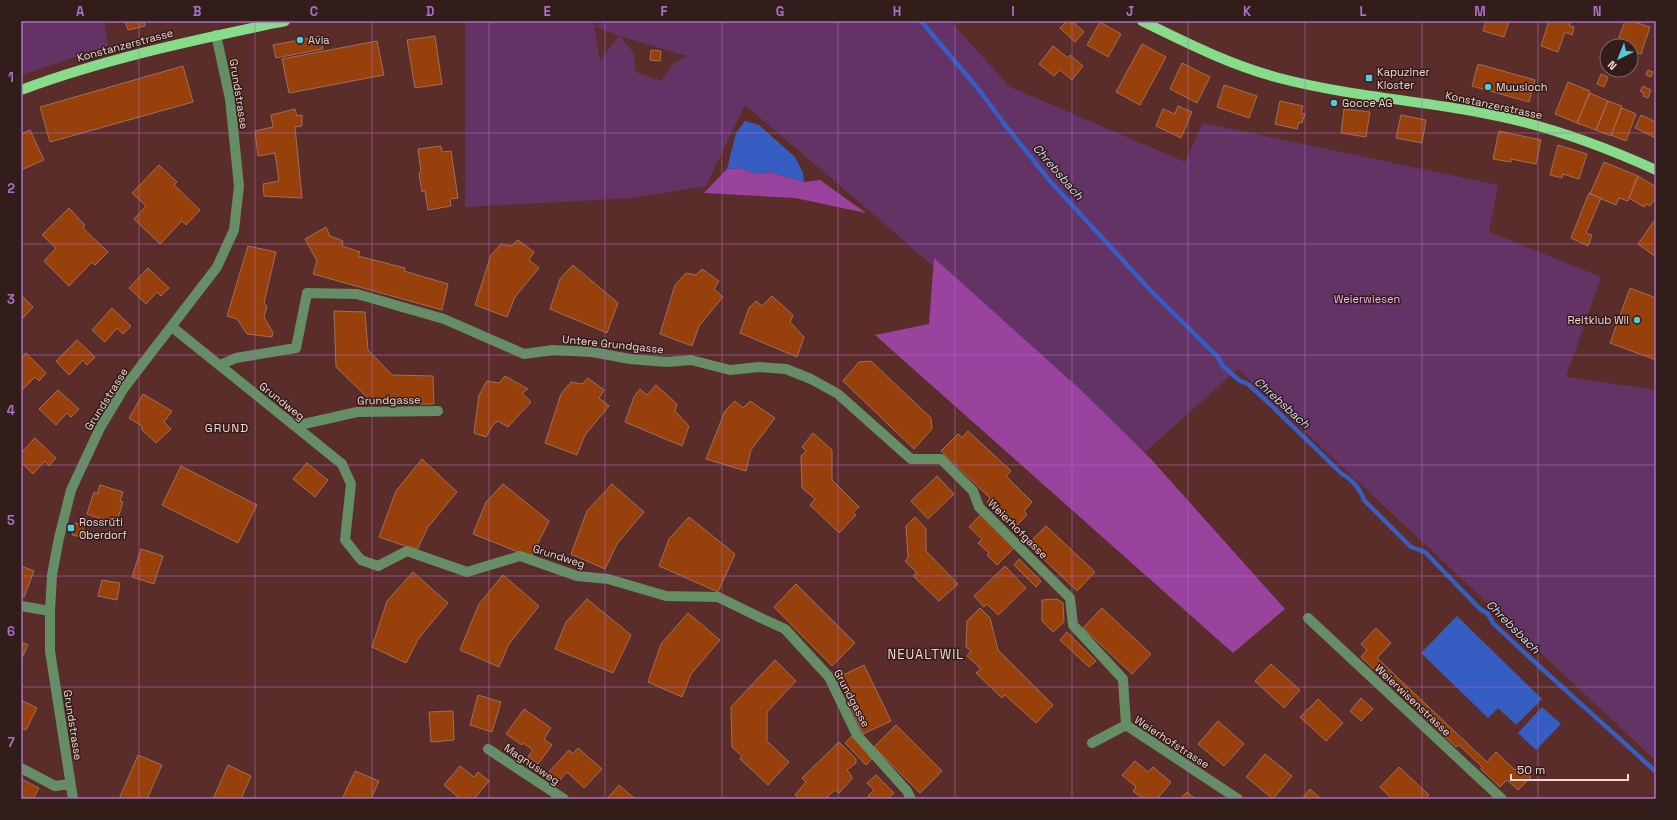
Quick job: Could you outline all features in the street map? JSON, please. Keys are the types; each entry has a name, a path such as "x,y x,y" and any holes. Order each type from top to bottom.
{"main road":[{"name":"Konstanzerstrasse","path":"21,90 96,65 173,44 285,21"},
{"name":"Konstanzerstrasse","path":"1142,21 1209,54 1238,66 1279,78 1503,117 1600,146 1656,170"}],"street":[{"name":"Grundstrasse","path":"73,799 50,651 52,575 59,538 71,490 100,428 124,388 217,267 234,230 239,186 230,99 216,35"},
{"name":"Untere Grundgasse","path":"220,365 236,358 296,348 307,293 357,294 444,319 524,354 553,350 592,352 630,359 667,362 691,360 730,370 759,367 786,369 811,379 838,394"},
{"name":"Grundweg","path":"172,327 337,459 346,470 351,484 346,540 361,560 378,566 406,551 467,572 520,556 577,576 608,579 666,596 718,597 785,629"},
{"name":"Weierhofgasse","path":"838,394 911,459 941,460 973,491 978,507 1070,598 1073,625 1123,679 1126,725"},
{"name":"Grundgasse","path":"295,426 357,412 438,411"},
{"path":"21,606 50,611"},
{"name":"Weierwisenstrasse","path":"1308,618 1502,799"},
{"name":"Grundgasse","path":"785,629 829,677 857,735 907,791 911,799"},
{"name":"Weierhofstrasse","path":"1092,743 1126,725 1238,799"},
{"name":"Magnusweg","path":"488,749 564,799"},
{"path":"21,768 55,786 70,784"}],"green space":[{"path":"21,21 104,21 108,46 21,75"},
{"name":"Weierwiesen","path":"465,21 592,21 594,25 618,21 950,21 1010,87 1185,162 1203,123 1498,185 1489,232 1601,277 1566,377 1656,390 1656,761 1238,369 1145,452 879,219 745,105 706,186 633,198 465,207","holes":["594,26 619,36 600,60","620,36 687,56 673,64 661,81 636,72 633,52"]}],"shaded area":[{"path":"739,168 759,174 770,172 804,182 820,180 866,213 795,198 704,193 727,169"},
{"path":"934,258 1083,392 1150,458 1285,609 1233,653 875,335 929,324"}],"water":[{"path":"745,121 759,125 795,157 803,173 804,182 770,172 759,174 739,168 727,169 736,133"},
{"path":"1457,616 1542,699 1516,725 1498,708 1488,718 1421,653"},
{"path":"1542,707 1561,724 1536,750 1518,733"}],"building":[{"path":"125,21 144,21 145,26 128,30"},
{"path":"1067,21 1072,21 1084,32 1075,42 1060,28"},
{"path":"1486,21 1509,21 1504,37 1483,31"},
{"path":"1549,21 1571,21 1569,26 1574,27 1572,35 1565,32 1558,52 1541,46"},
{"path":"1625,21 1631,21 1650,27 1641,54 1639,53 1639,38 1619,38"},
{"path":"1100,22 1121,34 1108,57 1087,45"},
{"path":"320,36 323,49 276,58 273,45"},
{"path":"435,36 442,84 415,88 407,40"},
{"path":"377,41 384,75 289,93 282,59"},
{"path":"1142,44 1166,57 1140,105 1116,92"},
{"path":"1053,46 1068,58 1070,55 1083,66 1072,80 1060,70 1054,76 1039,64"},
{"path":"651,50 661,51 660,61 650,60"},
{"path":"1182,63 1210,77 1197,103 1170,89"},
{"path":"1478,64 1535,80 1529,102 1472,86"},
{"path":"183,66 193,102 50,142 40,107"},
{"path":"1648,70 1653,72 1651,77 1646,75"},
{"path":"1599,78 1608,78 1604,87 1597,84"},
{"path":"1568,82 1590,91 1577,123 1555,114"},
{"path":"1224,85 1257,96 1249,118 1217,107"},
{"path":"1643,86 1651,90 1648,98 1643,96 1644,93 1640,91"},
{"path":"1590,93 1608,101 1596,130 1577,123"},
{"path":"1280,101 1303,106 1301,113 1305,114 1302,123 1299,122 1297,129 1275,124"},
{"path":"1608,101 1622,106 1611,136 1596,130"},
{"path":"1178,106 1192,112 1181,138 1156,126 1163,109 1175,114"},
{"path":"1622,108 1636,114 1626,141 1611,135"},
{"path":"295,109 297,116 302,115 302,126 295,127 302,198 264,196 263,184 279,181 275,153 258,156 255,131 273,127 271,115"},
{"path":"1344,109 1370,112 1366,137 1341,133"},
{"path":"1401,115 1426,120 1422,143 1396,138"},
{"path":"1641,115 1656,122 1656,138 1635,128"},
{"path":"30,130 44,160 21,170 21,134"},
{"path":"1499,131 1541,140 1536,164 1511,159 1511,162 1493,159"},
{"path":"1558,145 1587,154 1579,179 1563,174 1562,178 1550,175"},
{"path":"441,146 442,152 451,151 458,198 450,199 451,206 428,210 425,191 422,192 419,173 421,173 418,149"},
{"path":"1604,162 1638,176 1628,201 1619,198 1616,205 1590,194"},
{"path":"159,165 177,182 174,185 200,210 186,225 182,221 160,244 134,219 146,206 132,193"},
{"path":"1638,176 1656,187 1656,197 1650,206 1646,204 1644,207 1629,198"},
{"path":"1589,193 1601,198 1586,233 1592,235 1588,246 1571,238"},
{"path":"69,208 85,225 83,228 108,252 95,265 92,262 69,286 44,261 56,248 42,235"},
{"path":"1654,221 1656,223 1656,257 1638,244"},
{"path":"326,227 330,236 343,241 342,246 360,252 358,256 405,268 404,271 448,284 442,310 313,274 317,261 305,239"},
{"path":"518,240 534,252 529,260 539,268 515,297 507,317 475,305 491,255 501,244 511,246"},
{"path":"248,246 276,252 264,303 267,306 264,317 273,333 272,337 247,334 237,319 227,316"},
{"path":"573,265 618,303 607,333 550,309 560,279"},
{"path":"148,268 169,288 161,296 157,292 146,304 129,288"},
{"path":"702,269 719,281 714,289 723,297 699,326 692,346 660,334 675,285 686,273 696,275"},
{"name":"Reitklub Wil","path":"1630,288 1656,298 1656,360 1610,343"},
{"path":"21,295 33,307 21,320"},
{"path":"772,296 793,315 790,322 804,337 797,357 740,333 749,308 756,301 762,306"},
{"path":"112,308 131,326 123,334 117,328 105,342 92,330"},
{"path":"334,311 365,312 368,350 392,375 433,376 434,404 374,404 336,367"},
{"path":"77,340 95,357 87,365 83,360 69,375 56,361"},
{"path":"26,353 46,373 39,381 35,377 23,389 21,386 21,358"},
{"path":"871,361 931,418 932,429 914,449 843,381 859,362"},
{"path":"505,376 528,389 522,393 531,402 508,427 498,421 493,425 486,437 474,433 479,395 487,381 499,383"},
{"path":"588,378 604,390 599,398 609,406 585,435 577,455 545,443 561,394 571,382 582,384"},
{"path":"656,385 677,404 675,411 689,426 682,446 625,422 634,397 640,389 647,395"},
{"path":"58,390 79,409 71,417 67,413 56,425 39,409"},
{"path":"143,394 172,411 164,422 171,429 156,443 141,429 143,427 129,418"},
{"path":"735,401 743,408 750,401 775,418 751,450 746,471 706,459 725,411"},
{"path":"968,431 1011,471 1006,476 1032,502 1024,511 1027,515 1014,528 987,502 990,498 941,451 958,434 962,438"},
{"path":"813,433 832,450 832,480 859,507 853,512 856,515 839,533 810,505 815,499 802,488 801,456 806,451 802,447"},
{"path":"35,438 56,458 49,466 45,461 33,474 21,462 21,453"},
{"path":"422,459 457,492 428,527 417,550 379,537 396,491"},
{"path":"307,463 328,480 315,497 293,479"},
{"path":"181,466 257,505 238,543 162,505"},
{"path":"937,476 954,494 928,519 911,501"},
{"path":"503,484 549,521 531,557 473,534 486,502"},
{"path":"612,484 644,512 617,544 605,569 571,554 587,511"},
{"path":"100,485 123,492 120,501 123,502 116,524 87,514 94,492 97,494"},
{"path":"981,514 1014,548 997,565 987,555 989,553 978,543 982,539 969,527"},
{"path":"689,517 735,554 718,592 659,566 669,539"},
{"path":"915,517 926,529 926,551 958,584 939,601 913,576 917,573 905,561 908,558 906,526"},
{"path":"75,523 84,525 82,537 72,535"},
{"path":"1046,526 1095,572 1077,591 1028,544"},
{"path":"141,549 163,556 154,584 132,577"},
{"path":"1019,559 1041,581 1036,587 1014,565"},
{"path":"21,566 34,571 24,597 21,596"},
{"path":"1005,566 1026,588 998,615 987,604 984,607 974,596"},
{"path":"413,572 448,603 419,638 406,663 372,647 387,601"},
{"path":"503,575 539,606 509,644 499,667 460,650 479,604"},
{"path":"102,580 120,583 117,600 98,596"},
{"path":"796,584 855,643 832,666 774,607"},
{"path":"587,599 631,635 613,673 555,649 566,622"},
{"path":"1057,599 1063,603 1064,622 1053,632 1042,621 1042,600"},
{"path":"980,608 990,618 998,650 1053,705 1036,723 1005,695 1002,698 976,673 981,669 967,656 971,651 966,647 967,621"},
{"path":"1102,608 1151,654 1132,674 1083,628"},
{"path":"688,613 720,640 691,674 682,697 648,682 661,644"},
{"path":"1376,628 1391,643 1377,658 1487,762 1496,752 1515,770 1519,766 1531,777 1518,790 1507,780 1500,787 1459,745 1456,747 1417,710 1419,707 1390,680 1388,682 1361,657 1367,650 1361,644"},
{"path":"1067,632 1096,661 1089,667 1060,640"},
{"path":"21,642 28,645 21,660"},
{"path":"775,660 796,681 767,712 767,741 789,762 768,785 740,759 742,756 732,747 731,707"},
{"path":"1271,664 1300,690 1284,708 1255,681"},
{"path":"864,665 891,721 863,734 837,678"},
{"path":"478,695 501,702 492,732 470,725"},
{"path":"1361,698 1373,709 1361,721 1350,711"},
{"path":"1318,699 1343,723 1326,741 1300,717"},
{"path":"21,700 37,708 26,730 21,728"},
{"path":"524,709 551,728 544,739 552,745 538,764 528,757 533,750 523,743 522,745 506,734"},
{"path":"453,711 454,740 431,742 429,712"},
{"path":"1218,721 1244,744 1224,766 1198,744"},
{"path":"896,725 942,771 920,793 874,747"},
{"path":"852,736 873,758 866,765 845,743"},
{"path":"839,742 856,759 856,763 847,770 852,779 839,793 835,790 827,797 827,799 798,799 799,798 795,795 806,782 802,778"},
{"path":"578,748 602,769 584,788 567,772 558,782 548,773 569,750 573,754"},
{"path":"1265,754 1292,776 1273,799 1246,777"},
{"path":"138,755 162,765 147,799 119,799"},
{"path":"1135,761 1148,772 1153,767 1171,782 1157,799 1143,799 1133,791 1136,787 1122,775"},
{"path":"228,765 251,776 241,799 213,799"},
{"path":"460,766 474,777 478,772 489,781 474,799 456,799 458,797 444,785"},
{"path":"1399,767 1429,795 1425,799 1392,799 1380,787"},
{"path":"355,771 379,781 371,799 342,799"},
{"path":"876,775 894,793 887,799 871,799 868,796 874,790 867,783"},
{"path":"21,779 39,788 33,799 29,799 21,795"},
{"path":"619,785 635,799 607,799"},
{"path":"1310,789 1321,799 1302,799"},
{"path":"1187,792 1195,799 1180,799"}],"waterway":[{"name":"Chrebsbach","path":"921,21 980,91 1050,181 1152,292 1217,356 1223,366 1240,381 1248,384 1271,405 1342,474 1352,481 1361,492 1364,500 1411,547 1425,552 1480,609 1488,614 1493,623 1656,772"}],"place":[{"name":"Avia","path":"300,40"},
{"name":"Kapuziner Kloster","path":"1369,78"},
{"name":"Muusloch","path":"1488,87"},
{"name":"Gocce AG","path":"1334,103"},
{"name":"Reitklub Wil","path":"1637,320"},
{"name":"Rossrüti Oberdorf","path":"71,528"}],"district":[{"name":"GRUND","path":"227,428"},
{"name":"NEUALTWIL","path":"926,654"}]}
